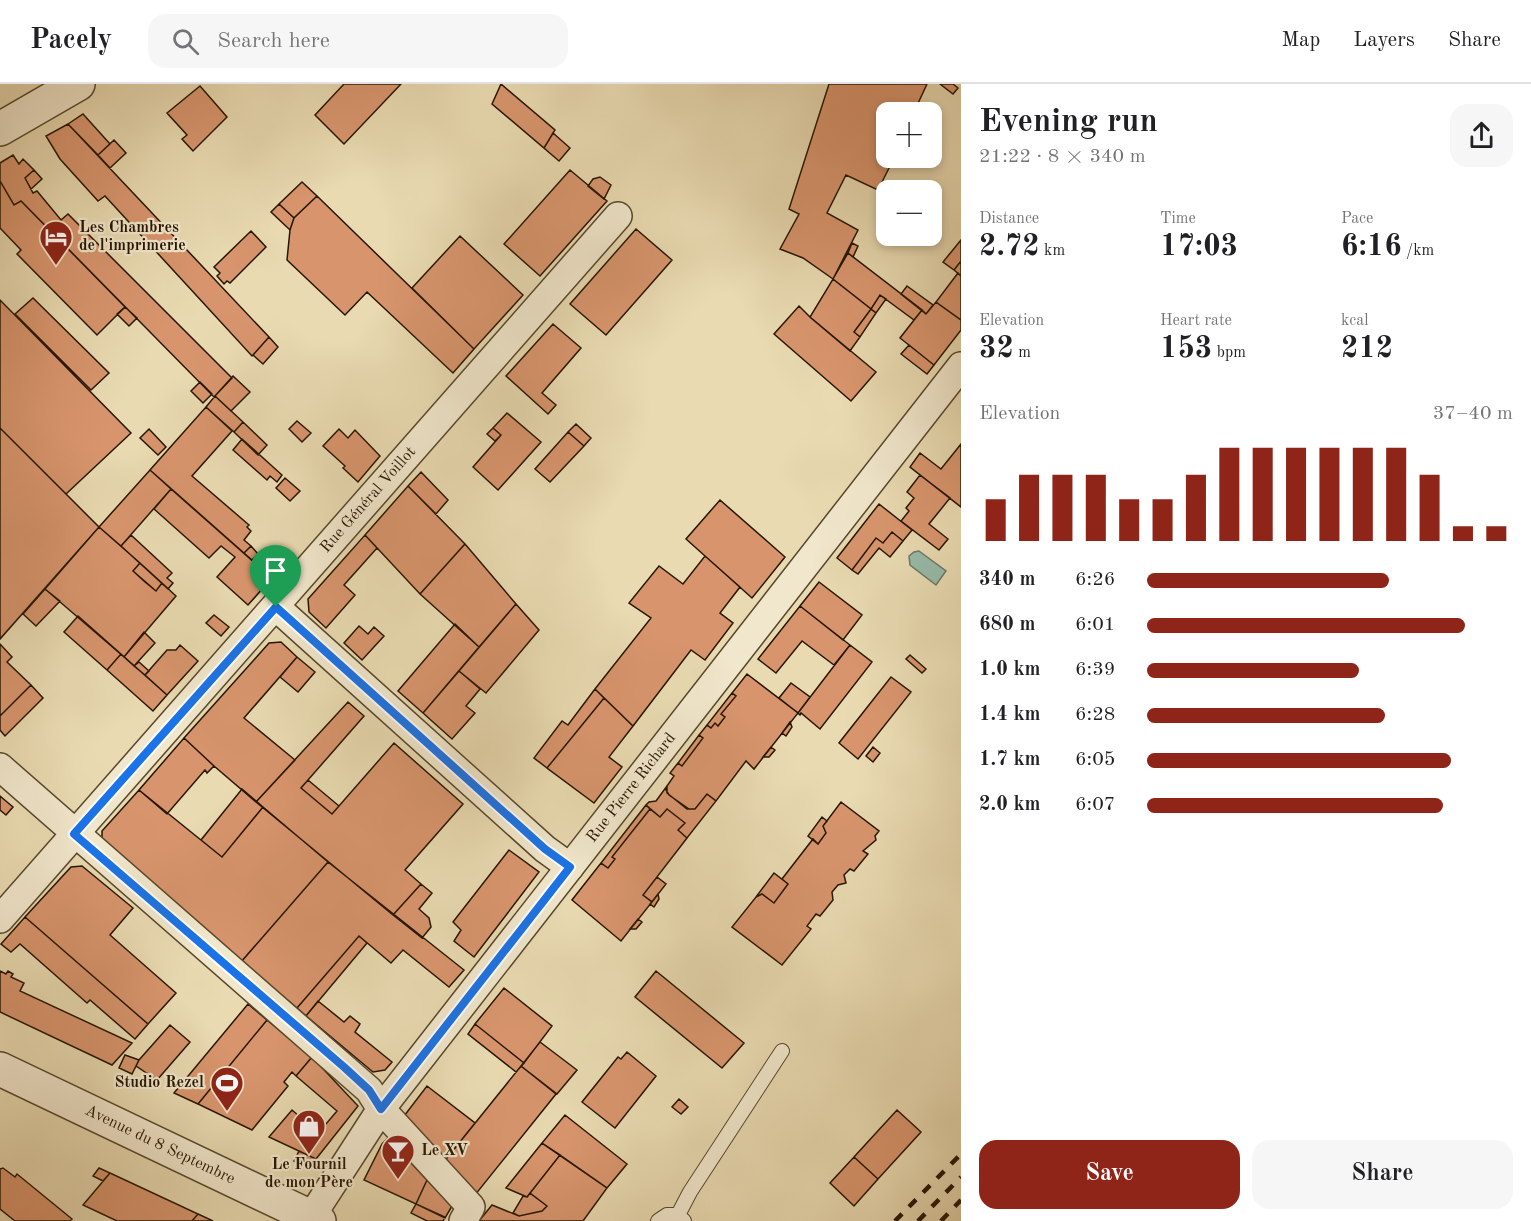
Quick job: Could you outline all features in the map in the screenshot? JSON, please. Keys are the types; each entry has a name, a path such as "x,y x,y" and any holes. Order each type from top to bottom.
{"street":[{"path":"0,129 78,84"},
{"name":"Rue Général Voillot","path":"0,919 618,216"},
{"name":"Rue Pierre Richard","path":"315,1219 381,1109 961,366"},
{"path":"276,607 545,849 570,867"},
{"path":"0,767 369,1090 381,1109 471,1207 463,1221"},
{"name":"Avenue du 8 Septembre","path":"0,1070 315,1219"}],"lane":[{"path":"658,1221 667,1215 681,1218 690,1192 782,1051"}],"shaded area":[{"path":"919,551 946,571 936,585 910,565 909,556"}],"building":[{"path":"344,84 401,84 344,144 315,115"},
{"path":"501,84 555,130 544,148 492,104"},
{"path":"829,84 927,84 919,102 876,102 876,168 889,168 883,180 876,180 876,189 846,175 827,213 858,230 833,279 803,258 780,249 799,214 789,209"},
{"path":"940,84 953,84 958,88 953,94"},
{"path":"200,86 227,117 193,151 182,139 187,135 167,113"},
{"path":"83,114 110,144 98,155 68,124"},
{"path":"68,124 269,337 252,356 105,196 98,201 60,159 46,136"},
{"path":"553,133 570,148 559,161 544,148"},
{"path":"114,140 126,153 110,168 98,155"},
{"path":"13,155 19,164 23,159 34,170 25,178 33,193 37,191 61,220 68,214 232,378 214,397 21,201 14,205 0,181 0,163"},
{"path":"34,170 42,179 31,189 25,178"},
{"path":"570,170 607,201 540,276 504,244"},
{"path":"600,177 611,185 604,199 588,186 593,179"},
{"path":"0,181 14,205 21,201 125,307 97,335 17,254 21,250 0,228"},
{"path":"302,182 317,196 294,218 279,204"},
{"path":"317,196 474,349 453,373 367,292 345,315 287,260 290,230 294,218"},
{"path":"279,204 294,218 290,230 271,212"},
{"path":"636,229 672,260 606,335 570,304"},
{"path":"251,231 266,247 230,283 227,281 224,284 217,276 220,273 214,267"},
{"path":"460,236 523,295 474,349 412,288"},
{"path":"961,240 961,261 954,270 943,262"},
{"path":"852,243 858,246 853,257 848,253"},
{"path":"848,253 922,310 914,320 880,295 871,309 833,279"},
{"path":"961,261 961,276 954,270"},
{"path":"958,273 961,276 961,320 936,302"},
{"path":"833,279 871,309 854,332 860,337 850,351 810,317"},
{"path":"907,286 933,305 926,314 901,294"},
{"path":"880,295 886,299 876,313 871,309"},
{"path":"33,298 109,373 91,390 15,314"},
{"path":"0,300 131,433 66,494 0,428"},
{"path":"936,302 961,320 961,330 934,365 900,338 922,310 926,314"},
{"path":"799,306 876,372 851,401 774,334"},
{"path":"125,307 137,318 129,326 117,314"},
{"path":"871,309 876,313 860,337 854,332"},
{"path":"553,324 581,348 542,393 556,405 548,414 506,376"},
{"path":"269,337 278,347 263,364 253,355"},
{"path":"909,345 934,365 927,374 901,354"},
{"path":"233,376 250,392 231,411 215,396"},
{"path":"200,382 212,394 203,403 191,391"},
{"path":"215,396 243,422 234,432 206,407"},
{"path":"206,407 232,431 192,476 249,525 247,527 251,531 244,540 251,546 244,553 150,470"},
{"path":"507,413 541,442 498,490 473,467 501,435 493,428"},
{"path":"297,421 311,433 302,442 289,429"},
{"path":"243,422 267,445 258,455 234,432"},
{"path":"576,424 591,438 584,446 568,432"},
{"path":"0,428 99,527 0,639"},
{"path":"493,428 501,435 495,441 487,434"},
{"path":"149,429 166,447 158,455 140,438"},
{"path":"339,429 348,438 355,430 380,456 358,482 343,468 345,466 323,446"},
{"path":"568,432 584,446 550,482 535,469"},
{"path":"242,439 282,475 277,482 270,476 267,480 233,450"},
{"path":"961,444 961,507 910,467 920,453 941,469"},
{"path":"150,470 171,489 121,546 99,527"},
{"path":"421,472 448,500 436,514 408,486"},
{"path":"920,475 950,498 929,524 948,539 939,550 901,521 909,511 906,508 914,498 907,492"},
{"path":"285,478 300,491 290,501 276,488"},
{"path":"408,486 465,544 420,594 365,535"},
{"path":"171,489 272,578 248,605 217,577 235,557 221,546 209,558 154,509"},
{"path":"720,500 785,557 752,598 686,539"},
{"path":"879,504 912,530 903,541 892,532 883,543 876,538 852,570 837,558"},
{"path":"99,527 140,563 133,571 145,582 156,591 162,583 176,596 124,657 45,589"},
{"path":"892,532 903,541 890,557 879,548 858,574 852,570 876,538 883,543"},
{"path":"131,535 172,573 167,578 173,583 168,589 121,546"},
{"path":"365,535 377,548 344,585 355,595 326,628 309,612 308,599"},
{"path":"465,544 516,604 479,647 420,594"},
{"path":"251,546 258,554 252,560 244,553"},
{"path":"257,555 262,559 258,565 252,560"},
{"path":"705,556 740,587 720,613 733,623 705,660 691,650 633,726 595,689 651,618 629,603 659,566 683,584"},
{"path":"140,563 162,583 156,591 133,571"},
{"path":"819,582 862,615 843,640 800,606"},
{"path":"45,589 60,601 36,626 23,614"},
{"path":"516,604 539,630 486,693 459,671"},
{"path":"800,606 850,645 834,665 802,641 776,673 758,659"},
{"path":"214,615 229,627 221,636 206,623"},
{"path":"78,616 121,654 107,670 64,632"},
{"path":"455,624 479,647 423,713 398,691"},
{"path":"359,626 368,634 374,627 384,636 362,660 344,643"},
{"path":"144,632 155,643 134,666 124,657"},
{"path":"281,642 297,657 244,718 295,760 256,802 184,738 269,643"},
{"path":"0,644 12,657 7,662 31,685 0,716"},
{"path":"180,645 198,661 167,695 145,675 167,650 176,650"},
{"path":"850,645 872,662 820,729 798,713"},
{"path":"121,654 167,695 153,711 107,670"},
{"path":"910,655 926,669 922,673 906,659"},
{"path":"297,657 315,672 298,692 280,677"},
{"path":"139,662 149,671 145,675 134,666"},
{"path":"459,671 480,689 466,706 475,713 452,739 423,713"},
{"path":"747,674 798,713 754,769 746,761 716,801 707,794 695,809 687,809 667,793 667,786 674,776 670,773 678,763 682,766 703,738 699,735 707,725 711,728 715,723 718,726 725,717 721,714 736,696 732,693"},
{"path":"891,677 911,692 858,759 839,743"},
{"path":"791,683 810,697 798,713 779,698"},
{"path":"31,685 43,698 5,736 0,730 0,716"},
{"path":"595,689 604,698 547,768 534,758 562,721 568,725"},
{"path":"732,693 736,696 721,714 725,717 718,726 715,723 711,728 707,725"},
{"path":"604,698 633,726 609,757 622,767 594,803 547,768"},
{"path":"348,702 364,716 301,788 332,814 394,743 463,804 405,870 421,884 393,915 256,802"},
{"path":"790,722 792,727 786,736 782,733"},
{"path":"699,735 703,738 682,766 678,763"},
{"path":"184,738 214,766 207,773 205,770 167,814 139,790"},
{"path":"771,747 775,750 769,757 763,757"},
{"path":"873,747 880,753 873,762 866,756"},
{"path":"308,780 339,806 332,814 301,788"},
{"path":"667,786 666,790 669,795 689,809 695,809 707,794 716,801 687,838 678,830 685,823 667,809 660,817 646,805 656,801"},
{"path":"242,789 263,807 222,857 201,840"},
{"path":"139,790 222,857 263,807 328,862 241,962 102,844 102,831"},
{"path":"0,796 13,807 6,815 0,810"},
{"path":"841,802 879,831 875,836 876,840 863,851 868,854 854,871 850,869 844,875 846,883 838,885 832,892 833,900 820,916 816,914 807,926 811,929 782,965 732,927 756,897 762,894 774,903 788,884 782,879 813,839 818,844 826,833 823,826"},
{"path":"646,805 650,809 612,857 615,859 608,868 601,863"},
{"path":"650,809 660,817 667,809 685,823 678,830 687,838 643,895 652,902 621,941 572,900 601,863 608,868 615,859 612,857"},
{"path":"822,817 827,821 823,826 826,833 818,844 808,836"},
{"path":"509,850 539,872 474,957 454,941 461,930 453,922"},
{"path":"328,862 464,970 449,987 403,950 391,963 359,936 297,1008 241,962"},
{"path":"82,866 133,908 110,935 176,993 148,1024 25,917 71,867"},
{"path":"774,873 788,884 774,903 762,894 756,897"},
{"path":"657,877 666,884 652,902 643,895"},
{"path":"421,884 432,893 419,909 429,918 431,927 422,938 393,915"},
{"path":"658,894 659,899 654,907 650,904"},
{"path":"25,917 148,1024 135,1039 90,1000 87,1003 20,944 11,952 1,944"},
{"path":"638,919 642,922 636,929 630,929"},
{"path":"359,936 367,943 306,1016 297,1008"},
{"path":"0,971 6,974 8,971 13,974 11,977 24,983 20,991 132,1043 112,1065 0,1012"},
{"path":"656,971 744,1043 722,1068 635,997"},
{"path":"504,988 552,1026 524,1063 475,1024"},
{"path":"318,1001 344,1022 350,1016 360,1024 355,1032 392,1062 385,1070 373,1072 306,1016"},
{"path":"248,1004 267,1020 198,1104 174,1093"},
{"path":"267,1020 312,1057 296,1076 292,1072 284,1082 288,1086 252,1130 198,1104"},
{"path":"475,1024 524,1063 516,1072 468,1034"},
{"path":"170,1025 190,1042 157,1080 136,1066"},
{"path":"540,1042 577,1070 557,1094 521,1066"},
{"path":"627,1052 656,1076 615,1128 582,1102 618,1057 621,1059"},
{"path":"125,1055 139,1060 132,1074 119,1068"},
{"path":"312,1057 358,1106 316,1159 269,1137 292,1110 315,1130 323,1121 326,1124 337,1111 296,1076"},
{"path":"521,1066 556,1094 475,1195 443,1163"},
{"path":"427,1086 475,1123 443,1163 401,1120"},
{"path":"679,1099 688,1107 681,1114 672,1107"},
{"path":"897,1110 921,1132 878,1179 854,1157"},
{"path":"565,1115 627,1164 607,1188 542,1143"},
{"path":"388,1138 427,1180 416,1204 364,1180 382,1144"},
{"path":"542,1143 560,1155 527,1197 506,1188"},
{"path":"299,1151 316,1159 310,1167 294,1161"},
{"path":"560,1155 607,1188 583,1221 479,1221 492,1205 519,1216 542,1211 547,1206 530,1193"},
{"path":"854,1157 878,1179 854,1206 830,1183"},
{"path":"3,1168 15,1177 17,1174 72,1219 70,1221 15,1221 0,1209 0,1169"},
{"path":"99,1168 110,1173 103,1181 93,1176"},
{"path":"110,1173 198,1214 192,1221 117,1221 83,1205"},
{"path":"427,1180 452,1206 445,1218 416,1204"},
{"path":"530,1193 547,1206 542,1211 519,1216 513,1213 523,1196 527,1197"},
{"path":"416,1204 445,1217 443,1221 427,1221 411,1213"},
{"path":"198,1214 213,1221 192,1221"}],"railway":[{"path":"895,1221 961,1154"},
{"path":"918,1221 961,1177"},
{"path":"941,1221 961,1200"}],"place":[{"name":"Les Chambres de l'imprimerie","path":"56,266"},
{"name":"Studio Rezel","path":"227,1112"},
{"name":"Le Fournil de mon Père","path":"309,1155"},
{"name":"Le XV","path":"398,1180"}],"route":[{"path":"276,607 545,849 570,867 381,1109 369,1090 344,1067 74,834 276,607"}]}
